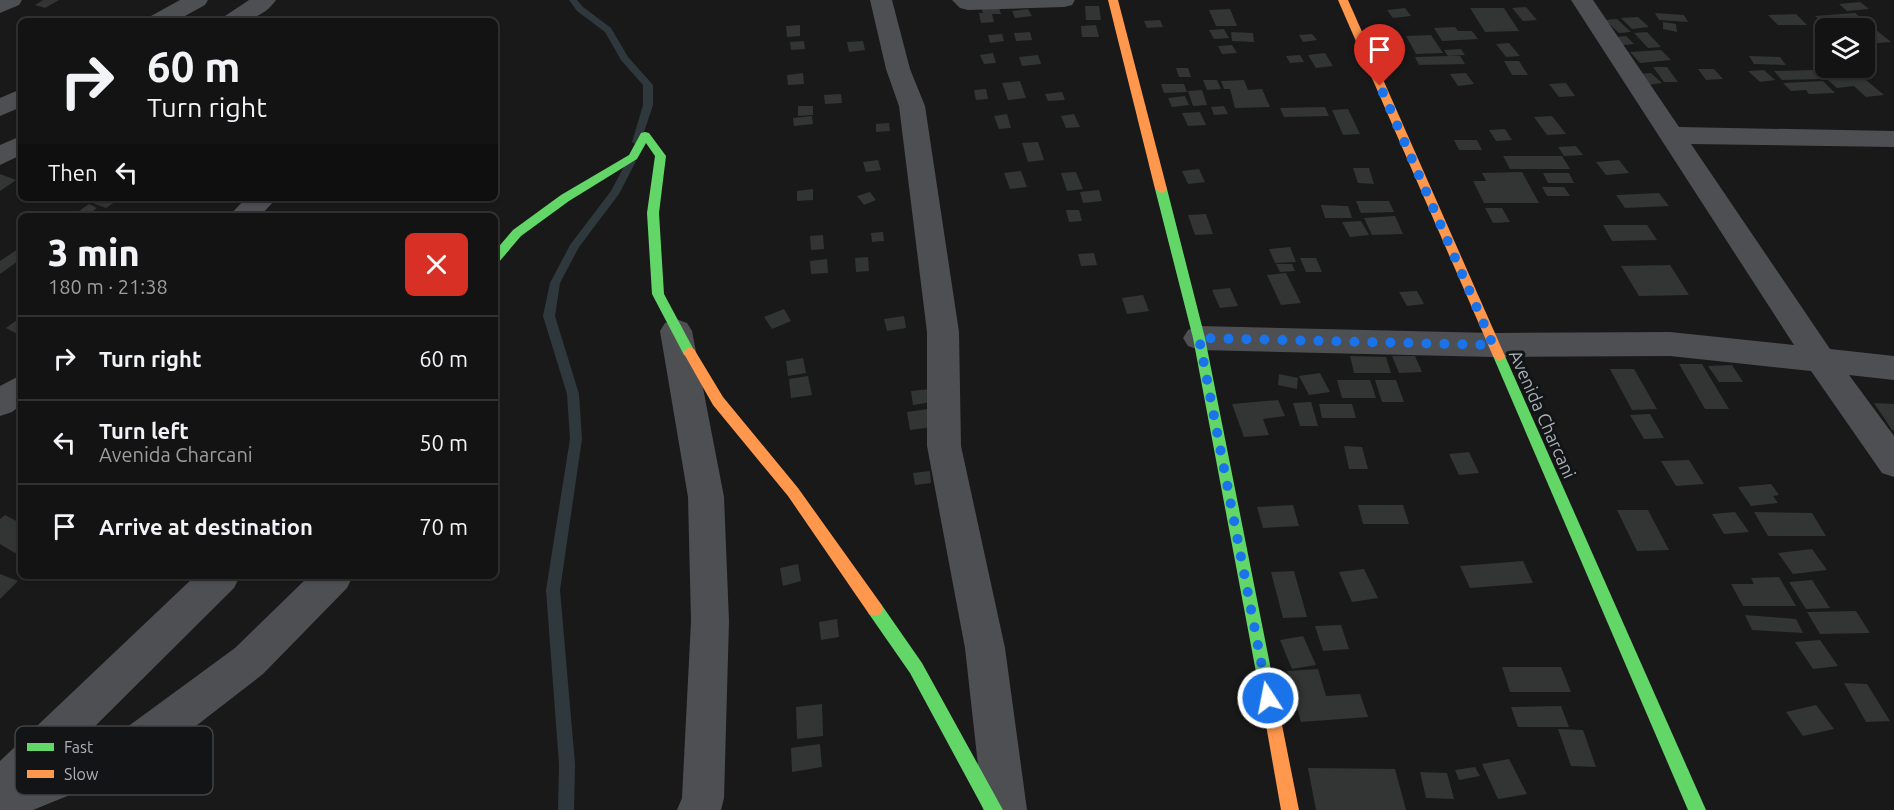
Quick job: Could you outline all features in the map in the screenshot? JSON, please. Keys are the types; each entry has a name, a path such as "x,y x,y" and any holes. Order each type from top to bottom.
{"street":[{"path":"0,6 11,0"},
{"path":"164,18 197,0"},
{"path":"238,18 265,0"},
{"path":"881,0 898,69 912,106 944,332 944,446 985,648 1005,810"},
{"path":"963,0 968,3 1064,0"},
{"path":"1113,0 1199,338 1290,810"},
{"name":"Avenida Charcani","path":"1343,0 1697,810"},
{"path":"1582,0 1821,360 1894,464"},
{"path":"0,108 18,99"},
{"path":"498,255 517,233 565,198 633,158 645,135 661,156 653,213 658,294 676,331 718,401 793,492 916,668 994,810"},
{"path":"1672,135 1894,139"},
{"path":"0,156 18,146"},
{"path":"246,213 260,201"},
{"path":"676,331 706,497 710,621 703,798 699,810"},
{"path":"1199,338 1493,345 1670,344 1894,369"},
{"path":"0,403 18,390"},
{"path":"66,726 217,579"},
{"path":"162,726 249,661 331,579"},
{"path":"0,790 15,775"},
{"path":"0,802 17,795"}],"building":[{"path":"43,0 59,0 45,8 35,5"},
{"path":"1860,2 1869,9 1847,11 1839,4"},
{"path":"998,5 1001,14 992,14 994,22 981,23 979,13 983,13 981,6"},
{"path":"1085,6 1099,6 1101,20 1086,20"},
{"path":"1526,7 1537,20 1523,21 1512,8"},
{"path":"1405,8 1411,16 1393,18 1387,10"},
{"path":"1470,8 1504,8 1519,31 1485,32"},
{"path":"1028,9 1032,16 1015,18 1012,11"},
{"path":"1230,9 1237,26 1216,26 1209,10"},
{"path":"1655,13 1684,15 1688,22 1659,20"},
{"path":"1855,13 1861,18 1817,18 1815,16"},
{"path":"1796,14 1807,25 1778,25 1768,15"},
{"path":"1638,17 1649,27 1632,29 1621,18"},
{"path":"1617,19 1631,32 1619,33 1605,20"},
{"path":"1160,20 1163,27 1147,28 1144,21"},
{"path":"1663,22 1676,24 1677,32 1663,29"},
{"path":"800,25 800,36 787,37 786,26"},
{"path":"1096,25 1099,37 1082,37 1081,26"},
{"path":"1455,27 1458,31 1472,31 1478,39 1442,41 1434,28"},
{"path":"1224,29 1229,38 1214,39 1209,30"},
{"path":"1875,29 1891,42 1875,43"},
{"path":"1030,32 1032,40 1016,41 1014,33"},
{"path":"1231,32 1253,33 1254,42 1232,41"},
{"path":"1647,32 1661,47 1648,48 1634,33"},
{"path":"1002,34 1004,41 990,43 988,35"},
{"path":"1312,34 1317,40 1303,42 1299,35"},
{"path":"1431,35 1443,53 1416,54 1406,36"},
{"path":"1626,36 1634,44 1623,45 1615,37"},
{"path":"804,41 805,49 791,50 790,42"},
{"path":"863,41 865,50 849,52 847,42"},
{"path":"1509,43 1520,56 1506,57 1496,44"},
{"path":"1232,45 1237,53 1222,54 1218,46"},
{"path":"1461,49 1465,55 1448,56 1444,50"},
{"path":"1661,50 1671,60 1640,63 1630,52"},
{"path":"993,53 996,63 984,64 980,55"},
{"path":"1325,53 1333,66 1316,68 1308,55"},
{"path":"1038,55 1041,64 1022,66 1019,57"},
{"path":"1300,55 1304,62 1290,63 1286,56"},
{"path":"1460,56 1465,64 1419,65 1415,57"},
{"path":"1749,56 1780,57 1786,65 1754,64"},
{"path":"1504,61 1519,61 1528,75 1512,75"},
{"path":"1653,67 1667,67 1678,82 1664,82"},
{"path":"1176,68 1188,68 1191,77 1179,77"},
{"path":"1698,69 1714,69 1723,79 1706,80"},
{"path":"1764,70 1775,80 1760,82 1748,71"},
{"path":"1815,70 1815,78 1823,79 1782,80 1774,71"},
{"path":"803,73 804,84 788,85 787,75"},
{"path":"1466,73 1474,84 1458,86 1450,74"},
{"path":"1651,73 1662,83 1648,85 1638,74"},
{"path":"1826,78 1864,78 1884,95 1866,97 1854,86 1837,88"},
{"path":"1203,80 1217,80 1221,89 1207,90"},
{"path":"1244,80 1248,90 1262,89 1270,107 1235,108 1230,89 1224,89 1221,81"},
{"path":"1020,81 1026,98 1008,100 1002,83"},
{"path":"1823,81 1835,93 1809,94 1806,90 1791,91 1783,83"},
{"path":"1566,83 1575,96 1559,97 1549,84"},
{"path":"1161,84 1184,84 1187,92 1164,93"},
{"path":"986,89 988,99 976,100 974,90"},
{"path":"1202,90 1207,105 1193,106 1188,91"},
{"path":"1062,92 1065,100 1048,101 1045,94"},
{"path":"841,94 842,103 825,104 824,95"},
{"path":"1185,96 1189,105 1172,107 1168,98"},
{"path":"798,106 813,106 813,115 798,116"},
{"path":"1224,106 1228,114 1214,115 1211,107"},
{"path":"1325,107 1329,116 1284,117 1280,108"},
{"path":"1348,109 1360,134 1343,135 1332,110"},
{"path":"1200,112 1206,125 1188,126 1182,113"},
{"path":"1007,114 1011,128 999,129 994,116"},
{"path":"1074,114 1080,127 1066,128 1061,116"},
{"path":"812,116 813,124 794,126 793,118"},
{"path":"1552,116 1566,134 1547,135 1534,117"},
{"path":"889,123 890,131 876,132 876,124"},
{"path":"1505,129 1512,140 1496,141 1489,130"},
{"path":"1454,140 1477,140 1482,150 1459,150"},
{"path":"1038,142 1044,160 1028,162 1022,143"},
{"path":"1576,146 1583,155 1564,156 1558,147"},
{"path":"1503,156 1562,156 1570,169 1510,169"},
{"path":"878,160 881,170 866,172 863,162"},
{"path":"1619,160 1629,173 1606,175 1596,162"},
{"path":"1353,168 1369,168 1374,184 1358,183"},
{"path":"1199,169 1205,182 1188,184 1182,171"},
{"path":"1021,171 1027,187 1010,189 1004,173"},
{"path":"1076,172 1083,189 1067,191 1061,173"},
{"path":"1522,172 1539,203 1484,203 1473,181 1486,181 1482,173"},
{"path":"1543,173 1569,173 1574,183 1548,183"},
{"path":"0,174 16,180 0,191"},
{"path":"1542,187 1564,187 1570,196 1547,196"},
{"path":"813,189 813,200 797,201 797,191"},
{"path":"1099,190 1102,201 1083,203 1080,192"},
{"path":"870,192 876,200 864,205 857,196"},
{"path":"1659,193 1669,206 1625,208 1616,195"},
{"path":"92,201 116,201 106,208 90,202"},
{"path":"1356,201 1389,201 1394,212 1361,213"},
{"path":"89,204 97,208 90,213 76,213"},
{"path":"1321,205 1348,206 1352,218 1325,218"},
{"path":"1485,208 1502,208 1510,222 1493,223"},
{"path":"1066,210 1079,210 1082,221 1069,222"},
{"path":"1206,214 1213,234 1195,235 1188,215"},
{"path":"1395,216 1403,234 1372,235 1364,218"},
{"path":"1361,221 1369,235 1350,237 1342,222"},
{"path":"1603,225 1647,225 1657,240 1612,241"},
{"path":"883,232 884,241 872,242 871,233"},
{"path":"823,235 824,249 811,250 810,236"},
{"path":"1290,247 1296,262 1275,263 1269,249"},
{"path":"18,249 18,261 0,274 0,261"},
{"path":"1094,253 1097,265 1081,266 1078,254"},
{"path":"868,257 869,271 856,272 855,258"},
{"path":"1300,258 1316,258 1322,272 1306,272"},
{"path":"827,259 828,273 811,274 810,261"},
{"path":"1276,264 1292,264 1295,271 1280,272"},
{"path":"1670,265 1689,295 1639,296 1621,266"},
{"path":"1286,273 1301,303 1281,305 1267,275"},
{"path":"1230,288 1238,306 1220,308 1212,290"},
{"path":"1417,291 1424,304 1407,306 1399,292"},
{"path":"1143,295 1149,311 1127,314 1122,298"},
{"path":"784,309 791,321 772,329 764,317"},
{"path":"904,316 906,328 887,331 884,319"},
{"path":"18,319 18,334 6,328"},
{"path":"1350,356 1386,357 1391,373 1354,373"},
{"path":"1392,356 1415,356 1422,372 1399,373"},
{"path":"803,358 806,373 788,376 786,361"},
{"path":"1679,364 1702,364 1729,409 1705,409"},
{"path":"1732,365 1743,382 1719,382 1708,366"},
{"path":"1610,369 1634,369 1657,409 1632,410"},
{"path":"1320,373 1330,392 1309,395 1299,376"},
{"path":"1279,374 1298,378 1297,389 1278,385"},
{"path":"808,376 812,395 791,398 789,379"},
{"path":"1337,380 1370,380 1376,398 1342,398"},
{"path":"1375,380 1396,380 1404,402 1382,402"},
{"path":"930,389 932,402 913,405 911,391"},
{"path":"1278,400 1285,416 1263,419 1269,435 1244,437 1232,404"},
{"path":"1311,402 1318,426 1300,426 1293,403"},
{"path":"1874,403 1894,404 1894,430 1892,430"},
{"path":"1319,404 1352,404 1356,418 1322,418"},
{"path":"928,409 932,427 910,430 907,412"},
{"path":"1650,414 1664,438 1644,439 1630,415"},
{"path":"1344,446 1362,447 1368,469 1349,469"},
{"path":"1469,452 1479,473 1459,475 1449,454"},
{"path":"1689,460 1704,484 1676,486 1661,461"},
{"path":"930,471 931,483 915,485 913,473"},
{"path":"1771,484 1779,495 1773,496 1778,503 1751,506 1738,487"},
{"path":"1293,505 1299,526 1263,528 1257,507"},
{"path":"1358,505 1403,505 1409,524 1363,524"},
{"path":"1617,510 1648,510 1669,550 1637,551"},
{"path":"1735,512 1749,532 1724,534 1712,514"},
{"path":"1754,512 1812,513 1826,536 1768,536"},
{"path":"5,515 18,522 18,551 15,553 0,544 0,519"},
{"path":"1812,549 1827,570 1793,574 1778,553"},
{"path":"1523,561 1533,583 1470,588 1460,566"},
{"path":"798,564 801,581 783,586 780,568"},
{"path":"1364,569 1378,598 1352,602 1339,572"},
{"path":"1294,571 1307,617 1283,618 1271,572"},
{"path":"0,574 18,581 0,599"},
{"path":"1779,577 1796,606 1743,606 1731,584 1754,584 1751,578"},
{"path":"1812,580 1830,608 1806,609 1789,582"},
{"path":"1856,611 1870,633 1820,634 1807,612"},
{"path":"1745,615 1796,619 1803,633 1752,630"},
{"path":"837,619 839,637 821,640 819,622"},
{"path":"1341,625 1349,649 1323,651 1315,626"},
{"path":"1303,636 1316,665 1292,669 1280,640"},
{"path":"1820,640 1838,666 1813,669 1795,642"},
{"path":"1502,667 1561,667 1571,692 1510,692"},
{"path":"1318,669 1326,696 1360,694 1368,717 1301,722 1287,671"},
{"path":"1844,683 1867,684 1890,721 1866,722"},
{"path":"822,704 823,736 797,739 796,707"},
{"path":"1816,705 1834,729 1803,736 1786,712"},
{"path":"1561,706 1569,727 1518,727 1511,707"},
{"path":"1558,729 1583,730 1596,767 1571,766"},
{"path":"820,744 822,767 792,772 791,748"},
{"path":"1509,759 1527,794 1498,799 1482,764"},
{"path":"1475,767 1480,776 1459,780 1455,770"},
{"path":"1308,768 1395,769 1406,810 1316,810"},
{"path":"1420,772 1447,773 1454,799 1426,798"}],"waterway":[{"path":"573,0 580,9 608,30 624,58 648,85 648,105 637,142"},
{"path":"566,810 567,764 553,590 576,439 573,394 549,316 555,283 575,245 615,192 631,161"}],"traffic: fast":[{"path":"498,255 517,233 565,198 633,157 645,135 661,156 653,213 658,294 689,352"},
{"path":"1161,189 1199,338 1274,725"},
{"path":"1499,356 1697,810"},
{"path":"875,609 916,668 994,810"}],"traffic: slow":[{"path":"1113,0 1161,189"},
{"path":"1343,0 1499,356"},
{"path":"689,352 718,401 793,492 875,609"},
{"path":"1274,725 1290,810"}],"route":[{"path":"1268,698 1199,338 1493,345 1380,86"}]}
